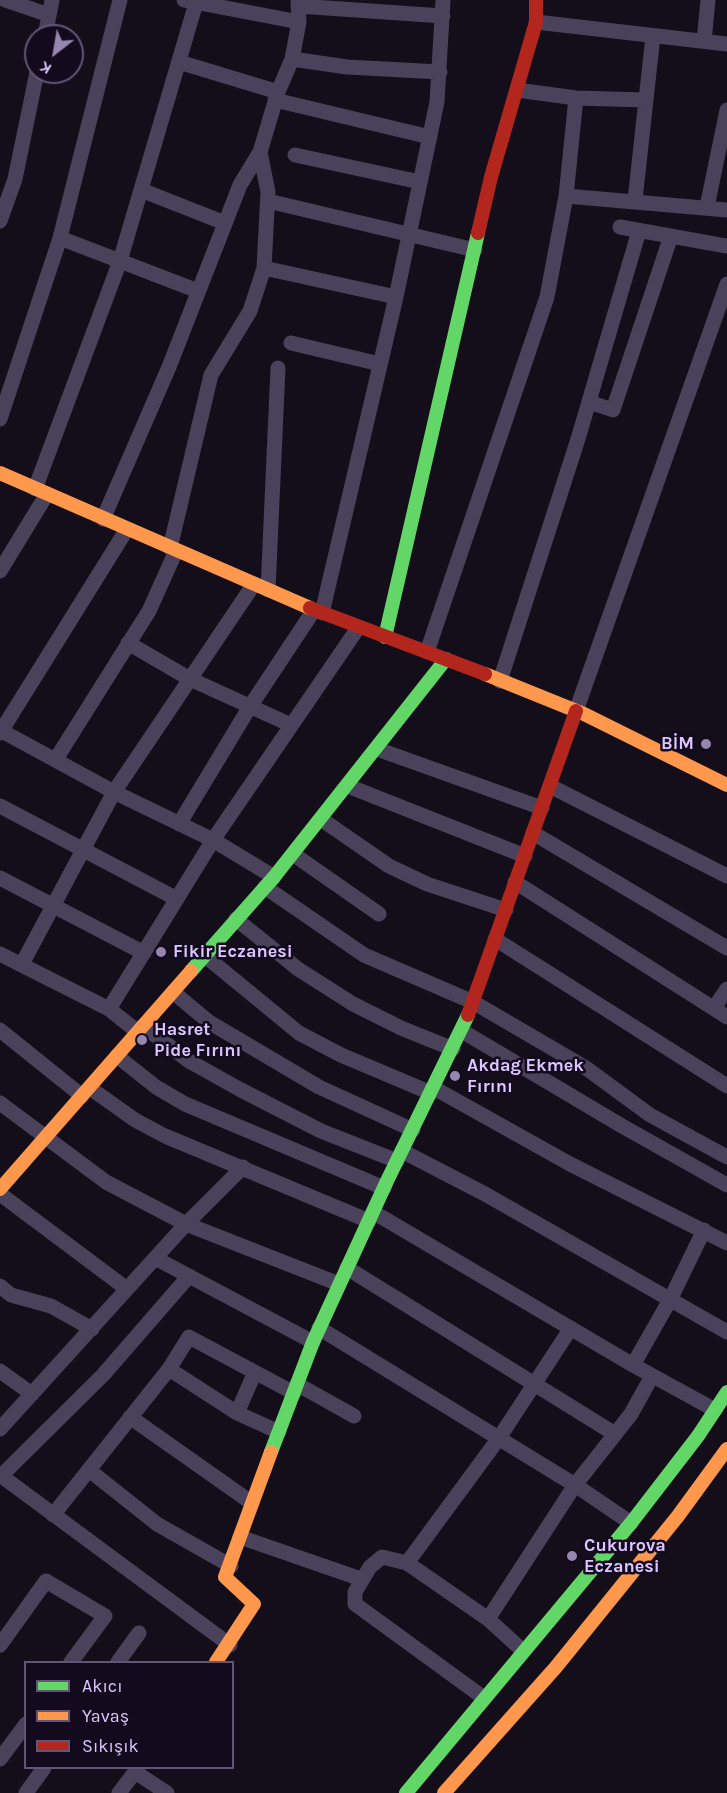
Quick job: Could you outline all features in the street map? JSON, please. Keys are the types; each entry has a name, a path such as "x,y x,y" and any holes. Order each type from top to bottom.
{"main road":[{"path":"385,637 491,177 536,22 536,0"},
{"path":"0,473 358,628 446,659 576,711 727,785"},
{"path":"0,1191 293,854 446,659"},
{"path":"217,1661 230,1645 254,1604 225,1577 295,1389 339,1284 462,1031 576,711"},
{"path":"405,1793 632,1523 727,1392"},
{"path":"444,1793 556,1667 678,1516 727,1449"}],"street":[{"path":"5,0 51,8 48,24"},
{"path":"0,419 60,238 120,0"},
{"path":"179,824 249,708 318,611 396,297 430,137 437,102 444,0"},
{"path":"704,41 708,0"},
{"path":"0,571 41,492 120,261 179,62 190,2 443,16"},
{"path":"103,519 169,367 240,185 260,152 277,96 292,59 298,9"},
{"path":"536,22 727,44"},
{"path":"635,200 652,36"},
{"path":"292,59 347,67 440,72"},
{"path":"179,62 277,96 430,137"},
{"path":"0,221 15,179 35,84"},
{"path":"517,90 576,98 646,100"},
{"path":"427,652 547,297 566,196 576,98"},
{"path":"707,207 727,110"},
{"path":"56,759 149,611 173,549 211,375 250,311 264,268 268,201 260,152"},
{"path":"295,155 420,182"},
{"path":"141,190 225,223"},
{"path":"566,196 635,200 727,210"},
{"path":"268,201 475,250"},
{"path":"620,227 727,246"},
{"path":"500,681 589,402 639,231"},
{"path":"589,402 613,410 670,236"},
{"path":"60,238 198,291"},
{"path":"264,268 396,297"},
{"path":"576,711 727,284"},
{"path":"291,343 380,364"},
{"path":"268,590 278,368"},
{"path":"128,529 0,731 114,792 213,840 364,955 473,1002 586,1068 650,1115 727,1158"},
{"path":"22,964 114,792 254,584"},
{"path":"110,1009 213,840 358,628"},
{"path":"128,643 190,679 249,708 291,725"},
{"path":"377,749 542,808"},
{"path":"348,786 525,856"},
{"path":"550,786 727,876"},
{"path":"0,806 177,899"},
{"path":"321,819 389,866 427,884 506,910"},
{"path":"533,833 727,948"},
{"path":"293,854 379,914"},
{"path":"0,878 144,953"},
{"path":"516,882 721,1012 727,990"},
{"path":"236,919 298,969 353,1004 401,1029 453,1050"},
{"path":"495,939 727,1086"},
{"path":"0,954 110,1009 189,1060 321,1131 400,1156 485,1194 727,1332"},
{"path":"204,955 299,1033 341,1055 432,1091 727,1243"},
{"path":"173,992 209,1022 319,1087 413,1130"},
{"path":"0,1030 86,1092 165,1136 243,1167 282,1186 371,1216 716,1410"},
{"path":"462,1031 727,1185"},
{"path":"117,1056 156,1087 185,1104 384,1188"},
{"path":"0,1103 106,1182 186,1224 339,1284"},
{"path":"2,1425 186,1224 243,1167"},
{"path":"0,1191 127,1289"},
{"path":"633,1365 670,1300 704,1230"},
{"path":"155,1258 316,1335 499,1438 632,1523"},
{"path":"347,1268 615,1434"},
{"path":"189,1276 103,1376 1,1479 230,1645"},
{"path":"0,1286 11,1295 51,1306 92,1329"},
{"path":"407,1563 536,1385 571,1328"},
{"path":"53,1515 170,1369 189,1337 255,1372 354,1416"},
{"path":"170,1369 237,1413 279,1432"},
{"path":"0,1371 32,1394"},
{"path":"237,1413 255,1372"},
{"path":"488,1619 575,1485 631,1414 652,1376"},
{"path":"130,1417 252,1503"},
{"path":"89,1470 157,1524 231,1566"},
{"path":"240,1537 361,1580"},
{"path":"484,1698 356,1604 355,1592 361,1580 382,1557 407,1563 488,1619 523,1651"},
{"path":"0,1645 46,1581 105,1616 72,1661"},
{"path":"119,1661 139,1633"},
{"path":"0,1759 24,1727"},
{"path":"26,1793 43,1769"},
{"path":"119,1793 136,1770 167,1793"}],"traffic: fast":[{"path":"385,637 478,233"},
{"path":"191,971 274,877 446,659"},
{"path":"271,1452 313,1342 387,1181 468,1015"},
{"path":"406,1793 631,1523 698,1436 727,1392"}],"traffic: slow":[{"path":"0,473 310,608"},
{"path":"485,674 584,714 727,785"},
{"path":"0,1189 191,971"},
{"path":"444,1793 556,1667 678,1516 727,1449"},
{"path":"217,1661 254,1604 225,1577 271,1452"}],"traffic: jam":[{"path":"478,233 491,177 536,22 536,0"},
{"path":"310,608 485,674"},
{"path":"468,1015 576,711"}],"place":[{"name":"BİM","path":"706,744"},
{"name":"Fikir Eczanesi","path":"161,952"},
{"name":"Hasret Pide Fırını","path":"142,1040"},
{"name":"Akdag Ekmek Fırını","path":"455,1076"},
{"name":"Cukurova Eczanesi","path":"572,1556"}]}
